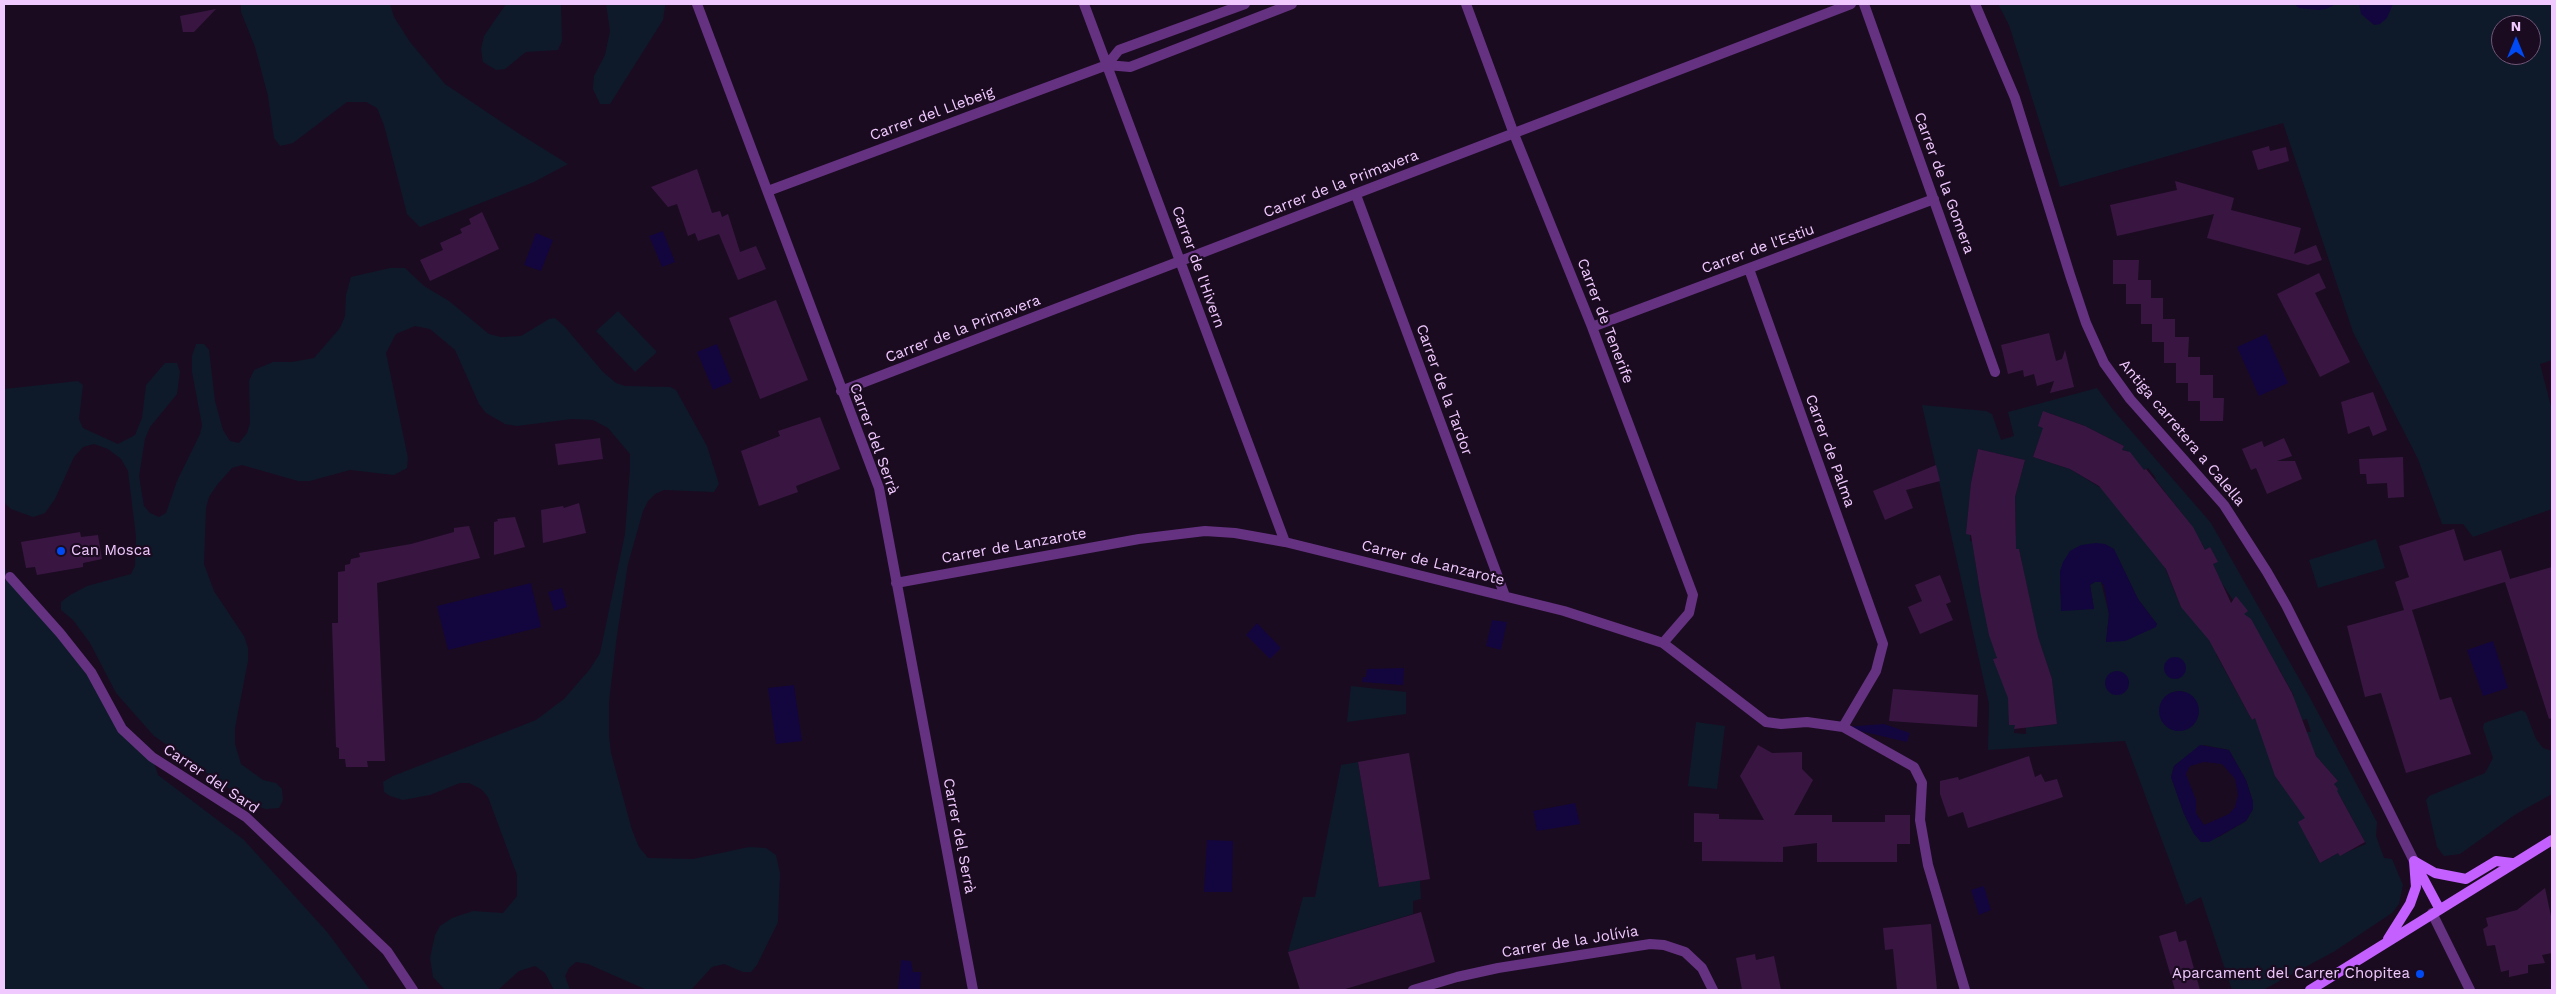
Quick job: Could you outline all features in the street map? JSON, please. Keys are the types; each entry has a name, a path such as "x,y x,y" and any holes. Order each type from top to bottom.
{"street":[{"name":"Carrer del Serrà","path":"697,4 879,488 973,990"},
{"name":"Carrer de l'Hivern","path":"1084,4 1285,542"},
{"name":"Carrer del Llebeig","path":"1107,65 1119,50 1245,4"},
{"name":"Carrer del Llebeig","path":"768,190 1107,65 1130,67 1292,4"},
{"name":"Carrer de Tenerife","path":"1466,4 1514,134 1592,327 1693,595 1689,613 1663,643"},
{"name":"Carrer de la Primavera","path":"841,391 1852,4"},
{"name":"Carrer de la Gomera","path":"1864,4 1995,372"},
{"name":"Antiga carretera a Calella","path":"1975,4 1996,49 2015,98 2086,323 2104,362 2130,399 2224,505 2267,572 2286,605 2414,861"},
{"name":"Carrer de la Tardor","path":"1356,195 1505,596"},
{"name":"Carrer de l'Estiu","path":"1592,327 1934,199"},
{"name":"Carrer de Palma","path":"1749,269 1883,644 1876,671 1843,727"},
{"name":"Carrer de Lanzarote","path":"896,583 1139,539 1205,531 1235,533 1285,542 1564,611 1663,643 1766,722 1781,724 1807,722 1843,727"},
{"name":"Carrer del Sard","path":"10,576 91,672 122,730 152,758 246,817 387,950 413,990"},
{"path":"1843,727 1914,767 1922,783 1920,820 1928,866 1965,990"},
{"path":"2310,990 2435,910 2552,840"},
{"path":"2414,861 2435,873 2466,879 2496,861 2512,863"},
{"path":"2414,861 2470,990"},
{"path":"2388,940 2410,904 2416,888 2414,861"},
{"name":"Carrer de la Jolívia","path":"1413,990 1457,977 1498,968 1650,944 1677,948 1690,956 1702,968 1713,990"}],"shaded area":[{"path":"241,4 390,4 394,17 410,42 445,84 568,164 534,182 420,227 407,214 384,125 377,108 366,102 347,102 293,143 280,146 274,138 268,96 255,47 241,12"},
{"path":"506,4 561,4 562,41 558,50 526,52 505,69 496,70 483,62 481,49 484,36"},
{"path":"606,4 665,4 665,6 663,20 610,104 600,104 593,89 594,76 605,55 610,31"},
{"path":"1998,4 2552,4 2552,360 2540,364 2552,410 2552,509 2473,537 2463,524 2442,524 2418,459 2353,332 2283,123 2060,187 2009,25"},
{"path":"2294,4 2336,4 2326,9 2318,10 2299,8"},
{"path":"2359,4 2393,4 2387,18 2380,24 2374,25 2361,14"},
{"path":"663,231 675,262 662,267 649,236"},
{"path":"536,233 553,240 541,271 524,265"},
{"path":"390,268 405,268 424,286 449,301 489,334 501,337 521,336 549,319 555,318 603,372 616,383 625,386 670,387 676,390 707,446 719,484 714,492 664,490 655,494 648,501 643,511 628,564 617,635 609,702 609,736 611,753 632,830 639,847 648,858 693,859 749,847 766,848 776,855 780,873 778,922 757,965 751,972 743,972 724,964 712,967 691,990 647,990 588,964 576,962 569,968 565,976 570,990 554,990 545,973 535,966 519,971 498,990 445,990 433,977 430,958 435,935 440,926 452,918 473,911 503,913 517,896 517,875 488,797 481,789 469,783 460,783 430,795 403,800 384,792 383,782 393,776 536,720 564,699 590,669 600,653 625,534 630,469 630,454 608,428 593,420 572,419 517,426 505,424 486,413 479,404 455,350 430,329 415,326 396,334 386,353 408,458 407,468 394,475 350,470 310,481 298,481 242,465 232,468 217,485 209,497 206,508 204,564 214,591 244,636 248,648 248,661 235,728 235,744 241,764 263,780 276,783 282,789 283,800 279,808 266,809 253,805 154,736 116,693 90,643 73,620 61,610 61,602 70,595 87,586 131,574 135,566 136,537 128,471 121,459 108,449 94,444 83,447 74,457 55,499 45,513 33,517 11,509 4,502 4,389 78,381 83,385 79,419 83,428 118,444 135,435 142,418 146,385 165,363 177,363 180,372 177,394 150,427 145,439 139,476 144,506 150,513 159,517 166,513 177,481 200,434 202,425 192,372 192,356 196,344 204,344 209,350 215,401 223,430 230,441 239,443 247,433 250,423 249,381 254,370 273,362 292,362 314,358 340,328 345,316 346,295 351,277"},
{"path":"618,311 657,352 635,372 596,331"},
{"path":"2266,334 2288,383 2259,396 2237,347"},
{"path":"717,344 732,382 713,390 697,352"},
{"path":"2097,388 2114,411 2211,523 2309,696 2377,822 2376,836 2384,858 2392,859 2403,885 2399,904 2392,913 2335,951 2263,990 2232,990 2201,897 2186,905 2125,741 1988,750 1989,704 1922,405 1986,411 1992,414 2001,440 2014,436 2008,412","holes":["2049,413 2085,426 2124,446 2122,450 2128,451 2101,488 2070,469 2033,457","1978,449 2025,460 2015,497 2016,536 1985,535 1985,542 1970,541 1971,483","2140,466 2144,470 2148,468 2191,525 2109,498","2202,543 2205,550 2210,547 2217,562 2213,564 2221,582 2233,600 2236,597 2244,614 2181,607 2164,565","2105,544 2114,550 2138,599 2157,624 2106,642 2109,614 2101,582 2095,582 2090,585 2094,609 2060,594 2060,571","2019,549 2035,625 1980,591 1974,553","2038,638 2052,679 2057,724 2033,727 2026,723 2026,734 2014,733 2015,725 2009,686 1994,659","2242,639 2262,650 2267,648 2273,659 2268,662 2279,669 2294,696 2252,720 2216,654","2185,692 2194,724 2184,730 2170,729 2161,720 2171,693","2307,719 2311,732 2306,732 2316,756 2338,781 2334,784 2338,789 2328,797 2324,791 2299,809 2275,776 2302,720","2204,745 2229,750 2246,780 2253,802 2253,809 2246,821 2219,837 2194,834 2184,814 2171,777 2174,766","2341,798 2366,844 2340,855 2338,853 2320,863 2311,847"]},
{"path":"2376,539 2385,568 2318,588 2309,560"},
{"path":"2105,544 2114,549 2138,599 2157,624 2156,627 2125,641 2106,642 2109,614 2104,586 2101,582 2095,582 2090,585 2094,609 2061,611 2060,571 2063,562 2070,551 2081,545"},
{"path":"4,560 7,576 66,632 123,730 152,757 158,775 244,840 328,933 370,990 4,990"},
{"path":"531,583 541,627 448,650 437,606"},
{"path":"562,588 567,607 554,611 548,592"},
{"path":"1492,620 1507,622 1501,650 1486,646"},
{"path":"1257,623 1281,648 1270,659 1246,635"},
{"path":"2493,641 2508,688 2483,696 2467,650"},
{"path":"2175,657 2183,660 2186,668 2183,676 2175,679 2167,676 2164,668 2167,660"},
{"path":"1404,668 1403,685 1362,682 1363,677 1366,677 1367,669"},
{"path":"2117,671 2125,675 2129,683 2125,691 2117,695 2109,691 2105,683 2109,675"},
{"path":"794,685 802,741 776,744 768,688"},
{"path":"1351,686 1406,692 1406,714 1347,722"},
{"path":"2179,691 2190,694 2196,700 2199,711 2196,722 2190,728 2179,731 2168,728 2162,722 2159,711 2162,700 2168,694"},
{"path":"2522,710 2526,713 2536,739 2543,748 2552,751 2552,794 2516,814 2460,854 2444,856 2437,847 2426,800 2429,796 2485,773 2493,758 2483,728 2484,723"},
{"path":"1696,722 1725,726 1717,789 1688,786"},
{"path":"1884,724 1910,733 1907,742 1843,727"},
{"path":"2200,745 2229,750 2246,780 2253,802 2253,809 2246,821 2209,842 2201,842 2194,834 2184,814 2171,777 2174,766","holes":["2204,762 2222,764 2235,779 2238,795 2235,807 2229,814 2204,825 2196,813 2196,800 2186,774 2190,766"]},
{"path":"1358,762 1379,887 1420,880 1421,899 1413,901 1413,914 1288,952 1303,897 1315,897 1341,765"},
{"path":"1575,803 1580,824 1537,831 1533,811"},
{"path":"1207,840 1233,841 1232,892 1204,892"},
{"path":"1984,886 1991,910 1979,915 1971,890"},
{"path":"901,960 911,961 913,972 921,972 920,990 898,990"}],"building":[{"path":"216,9 194,32 183,32 180,16"},
{"path":"2269,146 2270,151 2286,147 2289,161 2258,170 2252,151"},
{"path":"697,169 712,213 720,211 722,217 728,214 740,252 756,246 766,269 738,280 719,234 698,241 695,233 688,236 677,204 668,207 651,187"},
{"path":"2175,181 2234,198 2231,210 2301,228 2294,254 2316,245 2322,260 2308,265 2207,238 2214,214 2117,236 2110,205 2177,190"},
{"path":"482,212 499,249 430,281 420,260 443,250 440,243 462,233 460,229 471,224 469,219"},
{"path":"2113,260 2139,260 2138,280 2151,280 2151,298 2163,298 2163,319 2175,319 2175,337 2189,337 2188,357 2200,357 2200,375 2213,375 2213,398 2224,398 2223,421 2200,421 2200,401 2188,401 2188,383 2176,383 2176,363 2164,363 2164,342 2152,342 2152,324 2141,324 2141,304 2126,304 2126,284 2113,284"},
{"path":"2319,273 2326,288 2315,293 2350,362 2320,377 2277,294"},
{"path":"776,300 808,380 760,399 729,318"},
{"path":"2049,333 2056,361 2062,359 2065,350 2074,387 2050,393 2054,381 2037,386 2034,374 2024,377 2023,370 2008,374 2001,345"},
{"path":"2373,392 2387,430 2373,436 2369,426 2348,434 2341,402"},
{"path":"2043,411 2085,426 2124,446 2122,450 2130,452 2144,470 2146,469 2193,527 2205,550 2210,547 2218,562 2213,564 2231,603 2236,596 2248,611 2244,614 2251,619 2292,693 2316,756 2338,781 2334,784 2338,789 2337,791 2365,842 2340,856 2338,853 2320,863 2298,822 2305,818 2275,776 2255,718 2252,720 2209,640 2181,607 2166,569 2099,486 2070,469 2033,457 2043,428 2038,426"},
{"path":"820,417 840,469 796,486 798,492 759,506 741,451 780,436 778,431"},
{"path":"600,438 603,459 558,465 555,444"},
{"path":"2284,438 2292,456 2277,461 2295,461 2302,479 2267,494 2256,468 2251,470 2242,449 2262,441 2264,447"},
{"path":"1978,449 2025,460 2015,497 2016,549 2019,549 2038,637 2052,679 2057,724 2014,729 2015,725 2009,725 2008,698 1993,659 1997,658 1989,635 1971,535 1966,534 1971,483"},
{"path":"2403,457 2404,497 2388,498 2387,483 2367,484 2366,474 2360,474 2359,459"},
{"path":"1936,465 1940,481 1906,490 1913,508 1885,520 1873,491"},
{"path":"579,503 586,533 543,543 541,510 563,506 564,508"},
{"path":"515,517 525,547 494,555 494,522 498,521 497,519"},
{"path":"469,526 480,558 377,583 385,761 367,761 368,767 346,767 345,759 339,759 339,748 336,747 332,623 338,623 338,572 345,571 345,565 350,564 351,559 360,557 359,553 411,544 454,532 454,528"},
{"path":"2454,529 2464,561 2501,550 2510,579 2552,567 2552,718 2549,719 2505,582 2412,610 2440,700 2451,697 2471,754 2406,773 2381,693 2365,697 2347,626 2404,610 2395,582 2409,577 2399,546"},
{"name":"Can Mosca","path":"80,532 81,537 98,535 102,559 83,563 83,567 37,575 35,567 26,568 21,542"},
{"path":"1940,575 1951,602 1946,604 1953,620 1920,634 1908,607 1922,601 1915,585"},
{"path":"1893,689 1978,695 1977,727 1889,721"},
{"path":"1758,745 1772,753 1802,752 1802,769 1813,780 1794,815 1832,815 1832,822 1885,822 1885,815 1910,815 1910,844 1897,844 1897,862 1817,862 1817,843 1783,847 1783,862 1702,861 1702,842 1694,842 1694,813 1719,814 1719,819 1764,820 1740,776"},
{"path":"1409,753 1430,879 1379,887 1358,762"},
{"path":"2029,756 2035,777 2041,774 2045,782 2057,779 2063,797 1968,828 1963,812 1948,817 1940,794 1940,781 1958,777 1959,780"},
{"path":"2545,888 2552,921 2552,953 2542,955 2545,963 2528,965 2528,973 2509,977 2509,970 2501,972 2495,945 2487,946 2483,929 2488,926 2486,918 2517,910"},
{"path":"1421,912 1435,962 1342,990 1300,990 1288,952"},
{"path":"1931,924 1937,990 1897,990 1893,949 1885,950 1883,928"},
{"path":"2176,931 2179,942 2186,940 2200,990 2175,990 2159,936"},
{"path":"1755,954 1756,960 1774,956 1781,990 1742,990 1736,958"}],"place":[{"name":"Can Mosca","path":"61,551"},
{"name":"Aparcament del Carrer Chopitea","path":"2420,974"}]}
